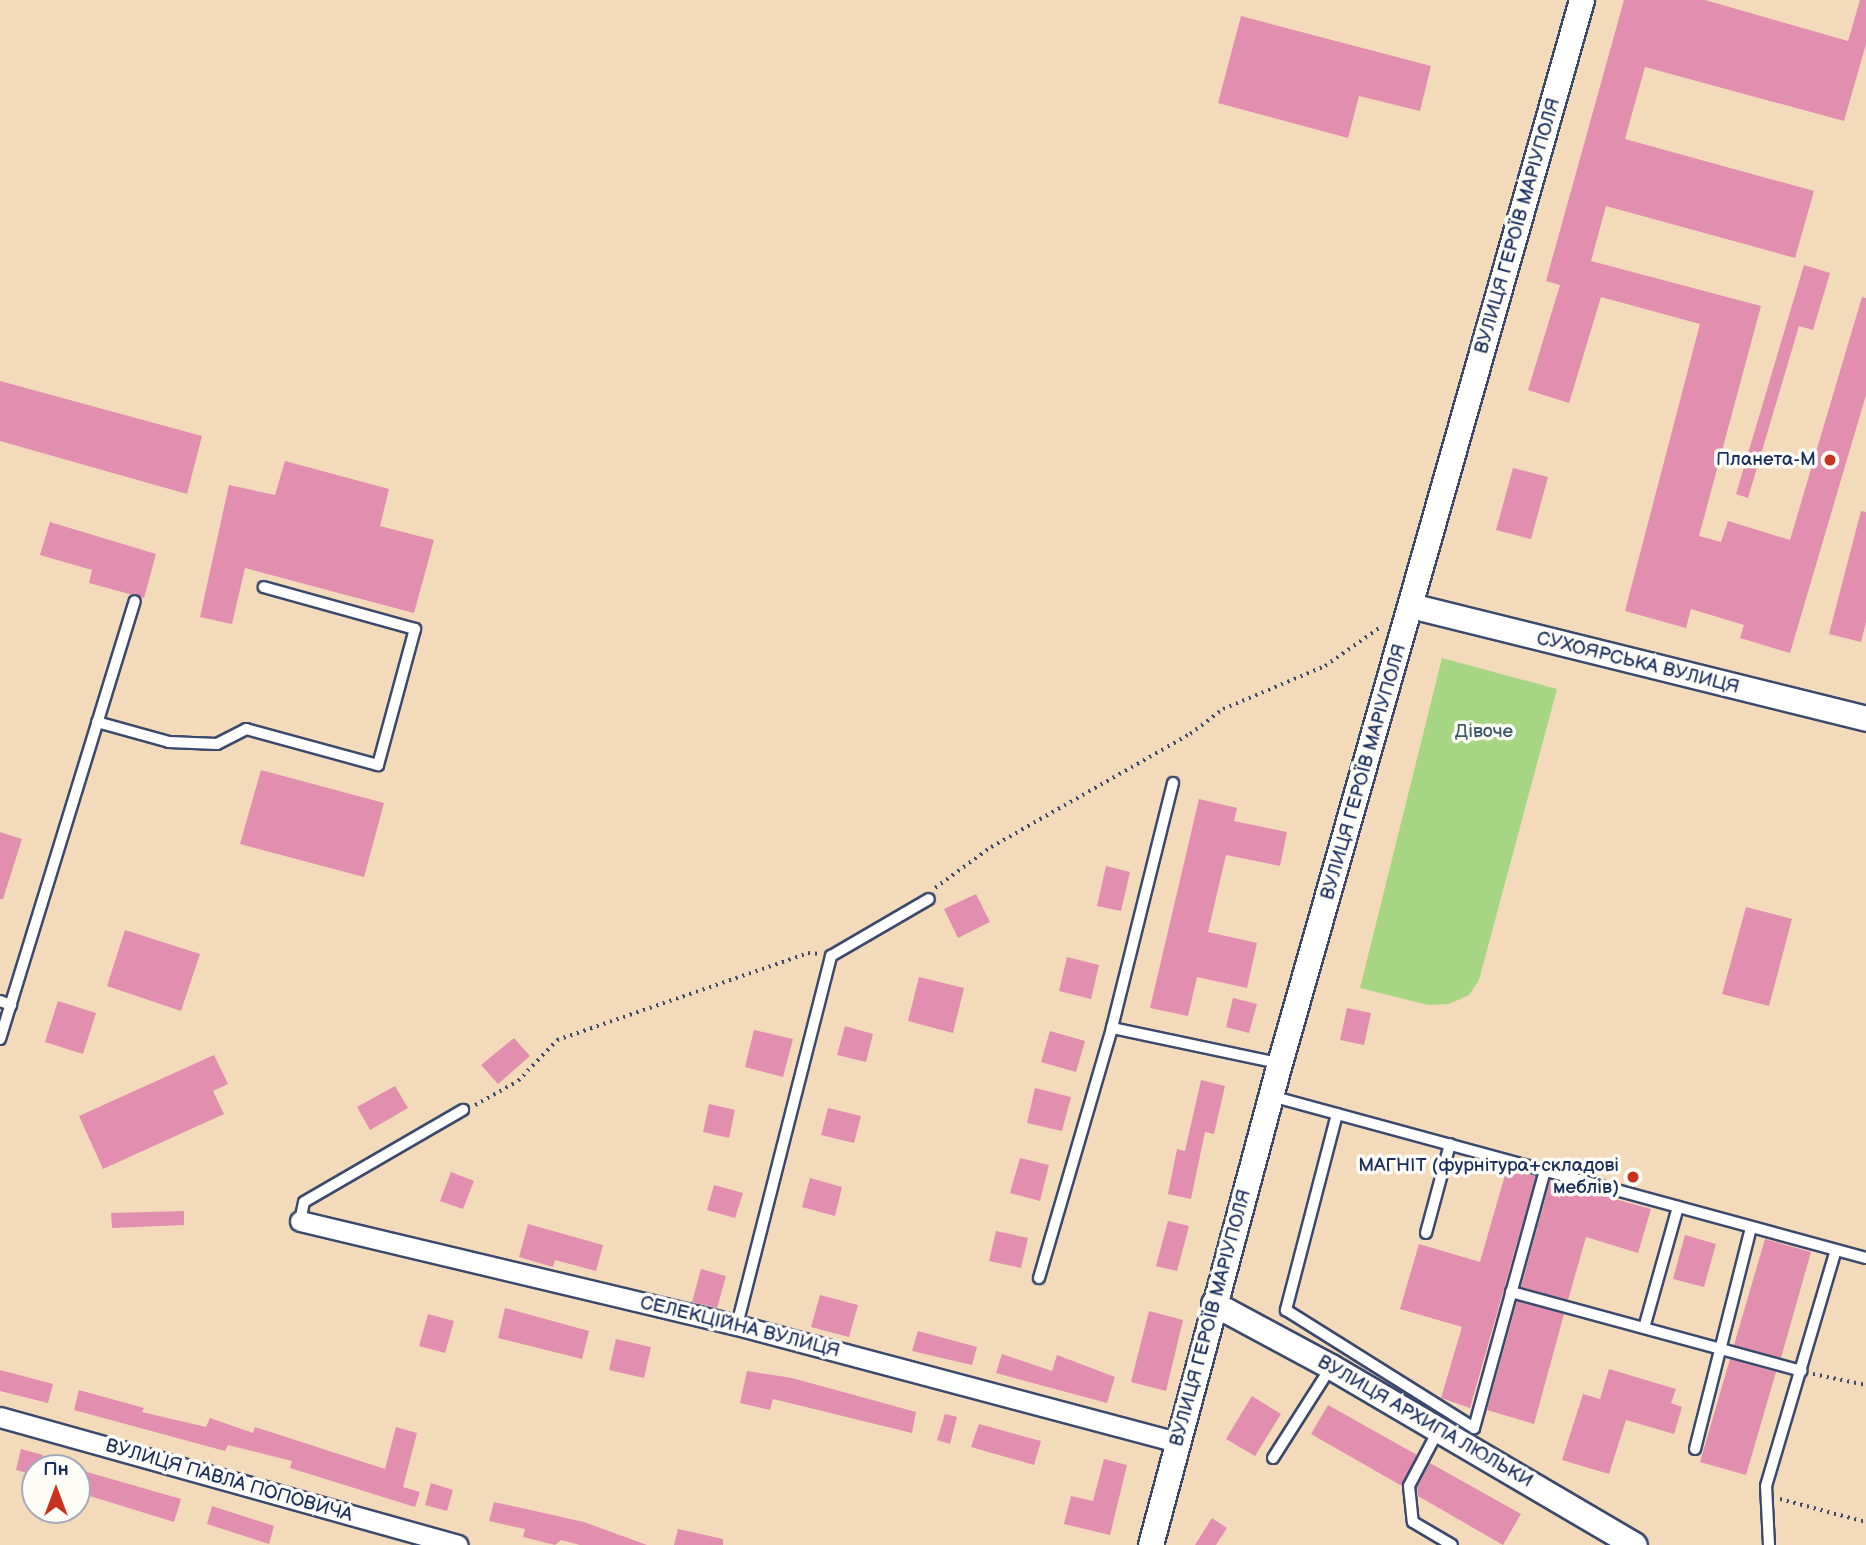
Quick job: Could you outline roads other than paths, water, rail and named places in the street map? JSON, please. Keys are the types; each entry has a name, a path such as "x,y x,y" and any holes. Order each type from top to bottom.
{"street":[{"name":"ВУЛИЦЯ ГЕРОЇВ МАРІУПОЛЯ","path":"1151,1545 1280,1063 1582,0"},
{"name":"СУХОЯРСЬКА ВУЛИЦЯ","path":"1411,606 1866,719"},
{"name":"СЕЛЕКЦІЙНА ВУЛИЦЯ","path":"300,1221 737,1325 1177,1442"},
{"name":"ВУЛИЦЯ АРХИПА ЛЮЛЬКИ","path":"1214,1304 1331,1367 1634,1545"},
{"name":"ВУЛИЦЯ ПАВЛА ПОПОВИЧА","path":"0,1417 457,1545"}],"lane":[{"path":"97,722 169,742 217,744 246,729 378,765 415,629 264,587"},
{"path":"0,1039 5,1003 135,601"},
{"path":"1039,1278 1112,1028 1173,783"},
{"path":"737,1325 831,956 929,899"},
{"path":"1112,1028 1280,1063"},
{"path":"1271,1096 1866,1258"},
{"path":"300,1221 304,1202 463,1110"},
{"path":"1337,1114 1286,1310 1474,1428 1545,1170"},
{"path":"1426,1233 1450,1144"},
{"path":"1644,1328 1678,1207"},
{"path":"1695,1449 1751,1227"},
{"path":"1769,1545 1766,1486 1836,1250"},
{"path":"1511,1292 1801,1371"},
{"path":"1273,1458 1331,1367"},
{"path":"1439,1429 1409,1486 1413,1522 1452,1545"}],"place":[{"name":"Планета-М","path":"1830,460"},
{"name":"МАГНІТ (фурнітура+складові меблів)","path":"1633,1177"}],"park label":[{"name":"Дівоче","path":"1484,732"}]}
